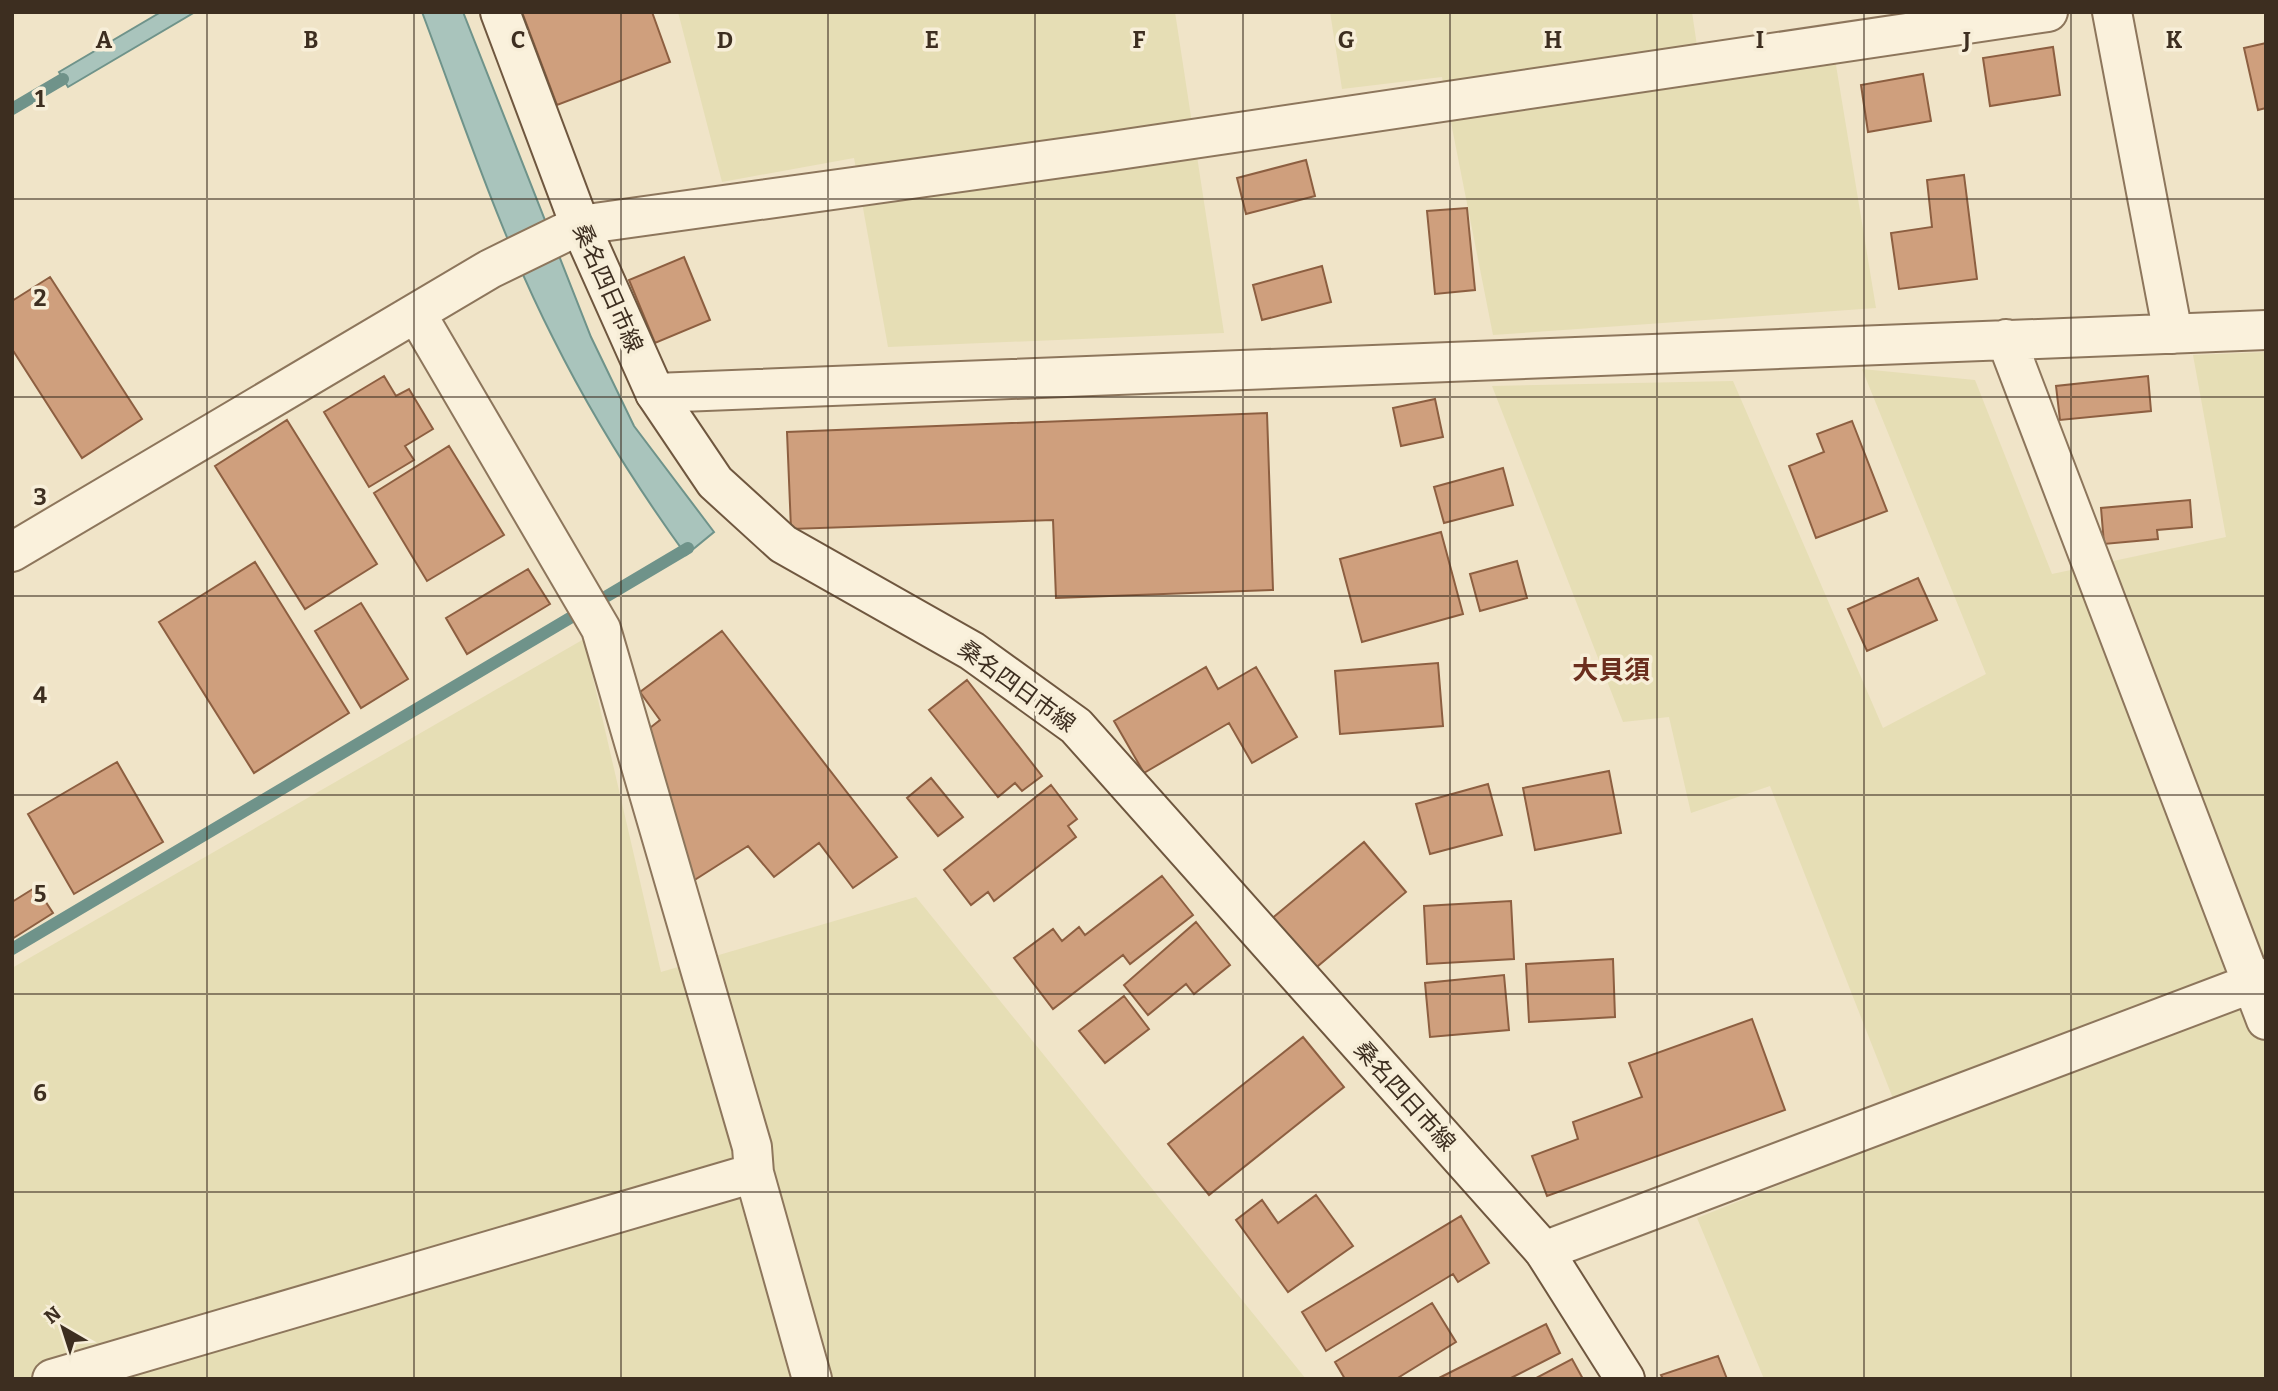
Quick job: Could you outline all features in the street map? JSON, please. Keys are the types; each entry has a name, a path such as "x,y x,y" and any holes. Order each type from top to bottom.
{"street":[{"name":"桑名四日市線","path":"500,12 580,225 655,393 715,482 783,544 972,651 1076,726 1544,1251 1625,1379"},
{"path":"12,552 489,269 580,225 1105,152 2048,12"},
{"path":"2112,12 2173,334"},
{"path":"416,313 588,607 752,1147 754,1173 812,1379"},
{"path":"655,393 2266,330"},
{"path":"2006,339 2259,981 2266,1020"},
{"path":"1544,1251 2259,981"},
{"path":"52,1379 754,1173"}],"shaded area":[{"path":"678,12 1175,12 1224,333 888,347 854,158 722,182"},
{"path":"1330,12 1692,12 1702,80 1835,59 1876,308 1493,335 1442,77 1342,89"},
{"path":"2266,352 2266,1379 1764,1379 1697,1218 1907,1134 1770,786 1691,813 1669,717 1623,722 1492,386 1733,381 1883,728 1986,674 1862,369 1975,380 2052,574 2226,537 2193,355"},
{"path":"584,639 661,972 916,897 1306,1379 12,1379 12,968"}],"water":[{"path":"161,12 195,12 68,87 59,72"},
{"path":"422,12 463,12 591,337 634,426 714,532 686,555 649,503 599,422 534,299 483,177"}],"building":[{"path":"522,12 652,12 670,62 557,105"},
{"path":"2266,43 2266,108 2258,110 2244,48"},
{"path":"2053,47 2060,95 1990,106 1983,58"},
{"path":"1923,74 1931,121 1868,132 1861,85"},
{"path":"1306,160 1315,196 1246,214 1237,178"},
{"path":"1964,175 1977,279 1899,289 1891,233 1932,227 1927,180"},
{"path":"1467,208 1475,290 1435,294 1427,211"},
{"path":"684,257 710,320 655,343 629,280"},
{"path":"1322,266 1331,302 1262,320 1253,285"},
{"path":"50,277 142,419 82,458 12,349 12,301"},
{"path":"384,376 396,396 409,389 433,429 405,446 414,460 369,487 324,412"},
{"path":"2148,376 2151,411 2060,420 2056,386"},
{"path":"1435,399 1443,437 1401,446 1393,408"},
{"path":"1267,413 1273,590 1056,598 1053,520 791,529 787,432"},
{"path":"287,420 377,564 305,609 215,466"},
{"path":"1852,421 1887,511 1816,538 1789,466 1824,452 1817,434"},
{"path":"449,446 504,535 427,581 374,493"},
{"path":"1503,468 1513,505 1444,523 1434,487"},
{"path":"2190,500 2192,527 2157,530 2158,539 2104,544 2101,508"},
{"path":"1441,532 1463,614 1362,642 1340,559"},
{"path":"1517,561 1527,598 1480,611 1470,574"},
{"path":"255,562 349,713 254,773 159,622"},
{"path":"528,569 550,604 467,654 446,618"},
{"path":"1918,578 1937,620 1867,651 1848,609"},
{"path":"361,603 408,679 361,708 315,631"},
{"path":"722,631 897,857 853,888 819,843 774,877 748,846 693,881 646,731 660,720 640,692"},
{"path":"1438,663 1443,726 1340,734 1335,671"},
{"path":"1206,667 1218,689 1256,667 1297,737 1252,763 1229,723 1144,773 1114,721"},
{"path":"967,680 1042,776 1022,791 1015,783 998,797 929,710"},
{"path":"117,762 163,842 74,894 28,814"},
{"path":"1609,771 1621,833 1535,850 1523,788"},
{"path":"931,778 963,817 938,836 907,798"},
{"path":"1488,784 1502,835 1430,854 1416,804"},
{"path":"1051,785 1077,819 1068,826 1076,837 994,901 988,892 971,905 944,870"},
{"path":"1364,842 1406,892 1312,971 1270,920"},
{"path":"1162,876 1193,915 1130,964 1123,955 1053,1009 1014,958 1053,929 1062,941 1079,927 1085,935"},
{"path":"36,887 53,913 12,939 12,902"},
{"path":"1511,901 1514,959 1427,964 1424,906"},
{"path":"1196,922 1230,965 1194,994 1186,984 1148,1015 1124,985"},
{"path":"1613,959 1615,1017 1529,1022 1526,964"},
{"path":"1504,975 1509,1030 1430,1037 1425,983"},
{"path":"1124,996 1149,1029 1105,1063 1079,1031"},
{"path":"1752,1019 1785,1110 1547,1196 1532,1156 1578,1139 1573,1122 1642,1097 1629,1063"},
{"path":"1303,1037 1344,1087 1209,1195 1168,1144"},
{"path":"1316,1195 1353,1246 1288,1292 1236,1220 1262,1200 1278,1223"},
{"path":"1461,1216 1489,1263 1458,1282 1453,1274 1326,1351 1302,1312"},
{"path":"1432,1303 1456,1342 1396,1379 1345,1379 1335,1362"},
{"path":"1546,1324 1560,1353 1509,1379 1437,1379"},
{"path":"1718,1356 1727,1379 1663,1379 1661,1375"},
{"path":"1572,1359 1583,1379 1536,1379 1536,1378"}],"waterway":[{"path":"12,109 63,79"},
{"path":"12,949 688,548"}],"district":[{"name":"大貝須","path":"1611,670"}]}
